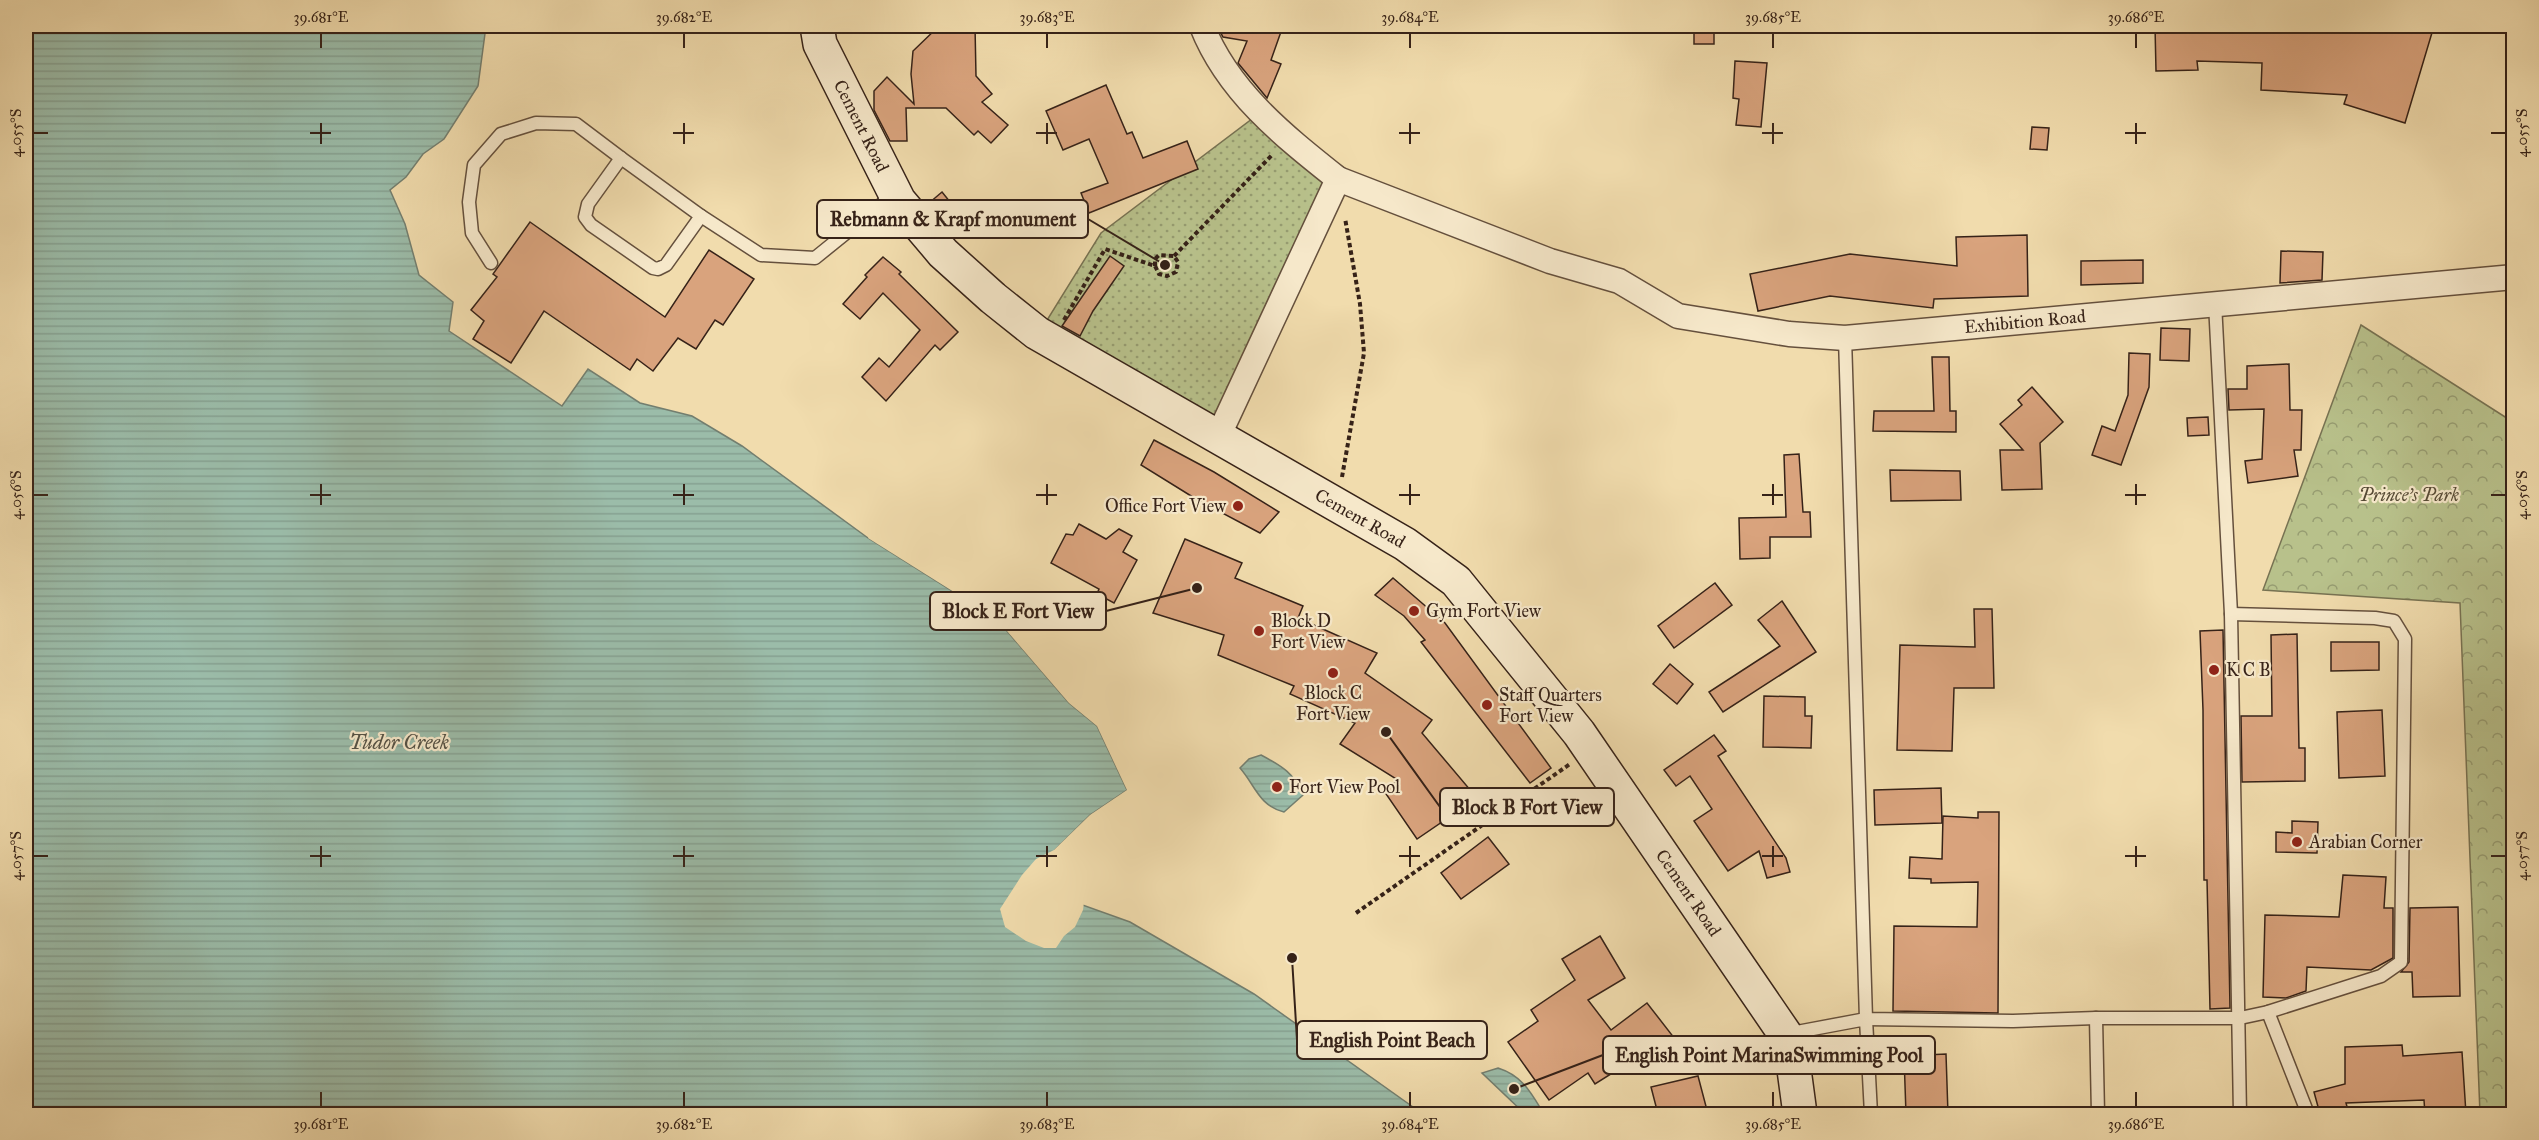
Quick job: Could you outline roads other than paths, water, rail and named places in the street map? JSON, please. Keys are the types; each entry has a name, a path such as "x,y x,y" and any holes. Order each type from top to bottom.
{"main road":[{"name":"Cement Road","path":"817,26 820,44 894,194 943,253 993,298 1037,333 1217,439 1405,544 1456,581 1591,750 1785,1034 1793,1062 1800,1114"}],"street":[{"name":"Exhibition Road","path":"1202,26 1239,89 1281,133 1338,179 1550,261 1619,281 1678,316 1789,334 1845,338 2514,277"},
{"path":"1217,439 1338,179"}],"lane":[{"path":"491,263 472,232 469,202 474,165 501,134 536,123 576,124 700,216 761,255 815,258 894,194"},
{"path":"621,158 588,204 585,217 591,225 653,268 658,269 666,265 700,216"},
{"path":"2215,303 2231,614 2240,1114"},
{"path":"1845,338 1866,1019 1871,1114"},
{"path":"1785,1034 1866,1019 2013,1021 2096,1018 2240,1018 2268,1012 2381,976 2401,962 2405,639 2394,621 2375,618 2231,614"},
{"path":"2268,1012 2308,1114"},
{"path":"2096,1018 2098,1114"}],"water":[{"name":"Tudor Creek","path":"26,26 486,26 478,86 444,139 423,154 406,177 390,190 405,224 419,275 453,302 449,331 562,406 588,369 640,403 692,416 742,446 868,538 954,592 1007,631 1069,703 1097,726 1127,790 1090,815 1055,850 1074,902 1130,922 1254,994 1420,1114 26,1114"},
{"name":"Fort View Pool","path":"1261,755 1286,771 1296,781 1303,795 1284,812 1263,800 1240,768 1249,759"},
{"path":"1498,1068 1507,1071 1520,1081 1544,1114 1525,1114 1482,1073"}],"place":[{"name":"Rebmann & Krapf monument","path":"1165,265"},
{"name":"Office Fort View","path":"1238,506"},
{"name":"Block E Fort View","path":"1197,588"},
{"name":"Gym Fort View","path":"1414,611"},
{"name":"Block D Fort View","path":"1259,631"},
{"name":"K C B","path":"2214,670"},
{"name":"Block C Fort View","path":"1333,673"},
{"name":"Staff Quarters Fort View","path":"1487,705"},
{"name":"Block B Fort View","path":"1386,732"},
{"name":"Fort View Pool","path":"1277,787"},
{"name":"Arabian Corner","path":"2297,842"},
{"name":"English Point Beach","path":"1292,958"},
{"name":"English Point MarinaSwimming Pool","path":"1514,1089"}],"park label":[{"name":"Prince's Park","path":"2409,495"}]}
